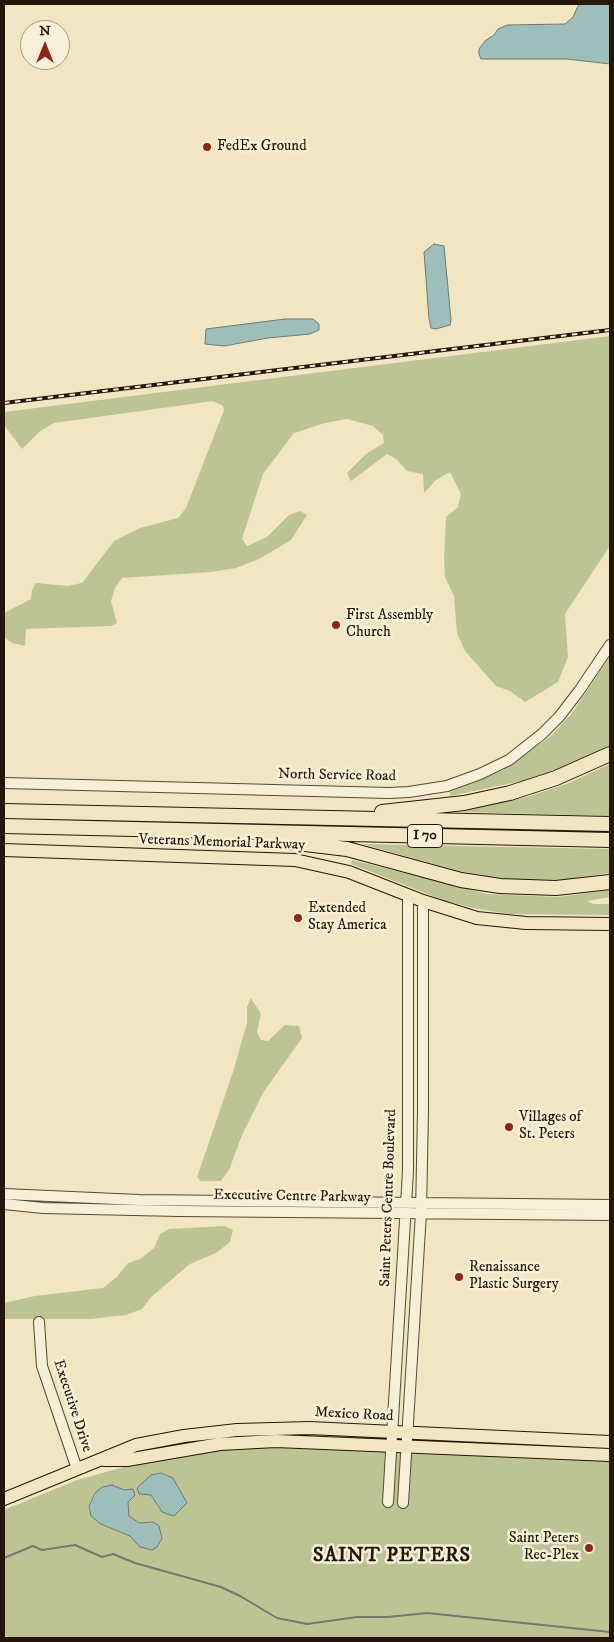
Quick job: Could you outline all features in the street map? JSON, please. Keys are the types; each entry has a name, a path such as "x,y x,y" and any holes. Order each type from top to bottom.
{"highway":[{"path":"339,818 464,803 510,793 556,778 610,754"},
{"name":"I 70","path":"4,810 610,824"},
{"name":"I 70","path":"4,826 610,840"},
{"path":"239,832 276,841 347,849 462,880 500,886 556,888 610,882"}],"main road":[{"name":"Veterans Memorial Parkway","path":"4,850 294,860 349,872 423,902 477,918 502,922 610,924"},
{"name":"Mexico Road","path":"4,1499 101,1460 127,1460 186,1449 253,1442 391,1439 610,1455"},
{"name":"Mexico Road","path":"406,1440 610,1442"}],"street":[{"name":"North Service Road","path":"4,783 384,793 409,792 447,786 472,778 509,760 542,734 579,691 610,645"},
{"name":"Saint Peters Centre Boulevard","path":"388,1502 406,1213 408,896"},
{"name":"Saint Peters Centre Boulevard","path":"402,1503 421,1213 423,902"},
{"name":"Executive Centre Parkway","path":"4,1194 139,1200 610,1205"},
{"name":"Executive Centre Parkway","path":"4,1204 43,1208 610,1215"},
{"name":"Executive Drive","path":"39,1322 42,1366 77,1469"}],"green space":[{"path":"610,336 610,546 565,614 568,657 558,682 525,702 510,691 496,686 465,651 457,633 454,596 445,577 444,558 446,517 458,507 461,494 450,472 436,480 424,493 423,474 407,471 396,459 387,454 351,481 347,473 366,454 384,443 383,435 373,426 347,419 325,423 294,433 263,474 242,539 247,546 267,537 289,515 300,511 307,515 291,540 259,559 236,568 211,572 122,578 115,588 111,601 117,623 111,626 26,629 25,646 12,643 4,637 4,613 31,599 32,590 36,583 67,586 82,583 114,541 140,528 178,518 186,508 224,410 223,406 213,401 54,423 40,431 22,449 4,425 4,412"},
{"path":"610,656 610,745 564,767 522,781 450,796 450,792 502,771 550,737 573,712"},
{"path":"610,764 610,816 461,812 527,797 569,783"},
{"path":"362,844 610,849 610,873 562,880 504,879 459,871"},
{"path":"352,860 488,894 558,897 610,890 610,897 587,901 593,904 610,904 610,915 509,914 473,908 443,900 351,864"},
{"path":"251,998 261,1014 257,1032 261,1040 268,1041 285,1025 299,1026 302,1038 263,1093 242,1135 229,1170 221,1181 200,1181 197,1177 233,1072 247,1023 247,1007"},
{"path":"225,1226 233,1230 230,1242 216,1253 190,1264 151,1297 142,1309 126,1315 89,1319 4,1319 4,1303 35,1296 103,1288 117,1277 128,1263 140,1259 154,1248 160,1234 169,1229"},
{"path":"278,1445 610,1461 610,1638 4,1638 4,1510 77,1480 142,1462 214,1449"}],"water":[{"path":"579,4 610,4 610,64 567,59 481,59 479,49 498,29 507,25 565,24 573,17"},
{"path":"434,244 444,246 451,320 450,325 436,329 431,328 429,319 424,252"},
{"path":"285,319 313,319 319,324 319,330 310,334 268,338 224,346 205,344 206,329"},
{"path":"161,1473 173,1478 187,1503 174,1516 162,1512 151,1495 139,1494 137,1488 151,1475"},
{"path":"112,1485 124,1490 133,1489 135,1495 128,1502 129,1516 139,1523 153,1522 159,1526 162,1538 157,1547 152,1550 140,1547 130,1536 101,1524 91,1516 89,1506 95,1493 102,1487"}],"waterway":[{"path":"4,1558 33,1546 42,1550 75,1545 102,1557 113,1554 135,1563 221,1587 277,1618 307,1624 357,1617 388,1617 427,1613 610,1632"}],"railway":[{"path":"4,403 610,330"}],"place":[{"name":"FedEx Ground","path":"207,147"},
{"name":"First Assembly Church","path":"336,625"},
{"name":"Extended Stay America","path":"298,918"},
{"name":"Villages of St. Peters","path":"509,1127"},
{"name":"Renaissance Plastic Surgery","path":"459,1277"},
{"name":"Saint Peters Rec-Plex","path":"589,1548"}],"district":[{"name":"SAINT PETERS","path":"392,1557"}]}
